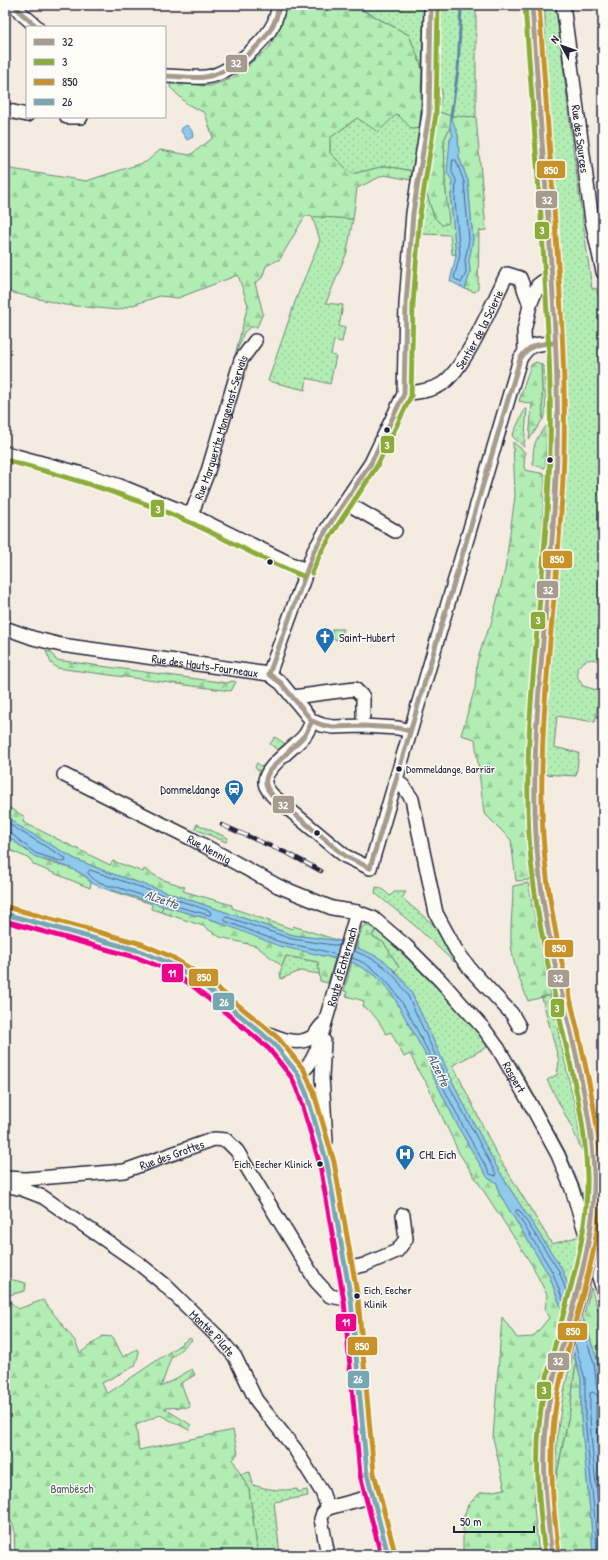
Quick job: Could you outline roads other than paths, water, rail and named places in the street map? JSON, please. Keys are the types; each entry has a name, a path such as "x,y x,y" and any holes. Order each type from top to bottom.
{"main road":[{"path":"532,5 552,275 558,415 552,555 536,728 534,766 535,816 541,890 551,944 587,1109 594,1163 594,1192 591,1235 582,1279 551,1392 546,1421 544,1454 546,1511 552,1555"},
{"path":"5,914 140,951 169,963 197,980 259,1030 274,1044 298,1074 307,1095 327,1163 351,1300 367,1474 388,1555"}],"street":[{"path":"15,5 21,14 36,26"},
{"path":"166,76 207,77 228,68 246,56 262,40 274,23 279,5"},
{"path":"269,674 314,551 344,502 371,463 404,394 406,304 413,213 429,114 432,5"},
{"name":"Rue des Sources","path":"563,5 592,221 603,272"},
{"path":"5,110 26,115"},
{"name":"Sentier de la Scierie","path":"404,394 426,391 442,384 455,370 473,344 507,274 520,278 530,306"},
{"path":"525,351 524,331 530,306 538,285 552,275"},
{"name":"Rue Marguerite Mongenast-Servais","path":"191,515 208,471 241,360 255,341"},
{"path":"410,731 398,728 363,726 333,727 312,721 305,735 272,767 267,774 265,782 268,790 273,796 345,856 370,868 520,359 525,351 534,344 555,343"},
{"path":"5,453 120,486 191,515 306,570"},
{"path":"344,502 395,531"},
{"name":"Rue des Hauts-Fourneaux","path":"5,628 33,638 61,645 242,669 269,674 281,683 312,721"},
{"path":"293,697 355,690 364,697 363,716"},
{"name":"Rue Nennig","path":"64,775 192,839 278,886 356,917"},
{"path":"396,780 403,786 412,799 436,913 445,932 471,970 512,1014 519,1026"},
{"name":"Route d'Echternach","path":"298,1074 309,1065 318,1047 356,917"},
{"name":"Raspert","path":"356,917 373,918 406,946 440,980 484,1029 498,1048 558,1156 579,1207 603,1290"},
{"name":"Route d'Echternach","path":"259,1030 284,1040 299,1042 312,1037 325,1023"},
{"name":"Route d'Echternach","path":"325,1023 323,1056 324,1118 327,1163"},
{"name":"Rue des Grottes","path":"5,1178 26,1179 124,1172 214,1139 226,1140 237,1151 316,1281 330,1296 351,1300"},
{"name":"Montée Pilate","path":"5,1185 22,1189 43,1197 137,1262 164,1284 215,1334 235,1357 256,1400 299,1455 322,1492 328,1508"},
{"path":"346,1269 364,1265 397,1251 406,1239 403,1215"},
{"path":"328,1555 321,1519 323,1513 328,1508 373,1496"}],"water":[{"path":"451,116 458,135 459,157 468,181 473,240 469,260 470,273 465,289 450,281 456,255 451,201 452,180 447,173 450,140 453,135 450,127"},
{"path":"187,125 192,131 193,137 187,140 181,131 182,128"},
{"name":"Alzette","path":"5,814 17,825 75,859 110,873 293,935 340,941 372,954 386,962 404,982 412,994 455,1087 494,1162 562,1269 569,1289 583,1318 598,1362 603,1405 603,1555 593,1555 581,1418 581,1379 562,1310 549,1275 499,1193 497,1183 488,1178 461,1132 431,1072 429,1061 391,992 375,975 352,962 279,946 216,921 112,890 111,891 91,883 87,877 71,868 34,856 5,834"}],"waterway":[{"path":"451,116 458,70 461,6"}],"railway":[{"path":"222,825 289,854 321,871"}],"place":[{"name":"Saint-Hubert","path":"325,654"},
{"name":"Dommeldange, Barriär","path":"399,769"},
{"name":"Dommeldange","path":"234,806"},
{"name":"Eich, Eecher Klinick","path":"320,1164"},
{"name":"CHL Eich","path":"405,1171"},
{"name":"Eich, Eecher Klinik","path":"357,1296"}],"park label":[{"name":"Bambësch","path":"72,1488"}]}
